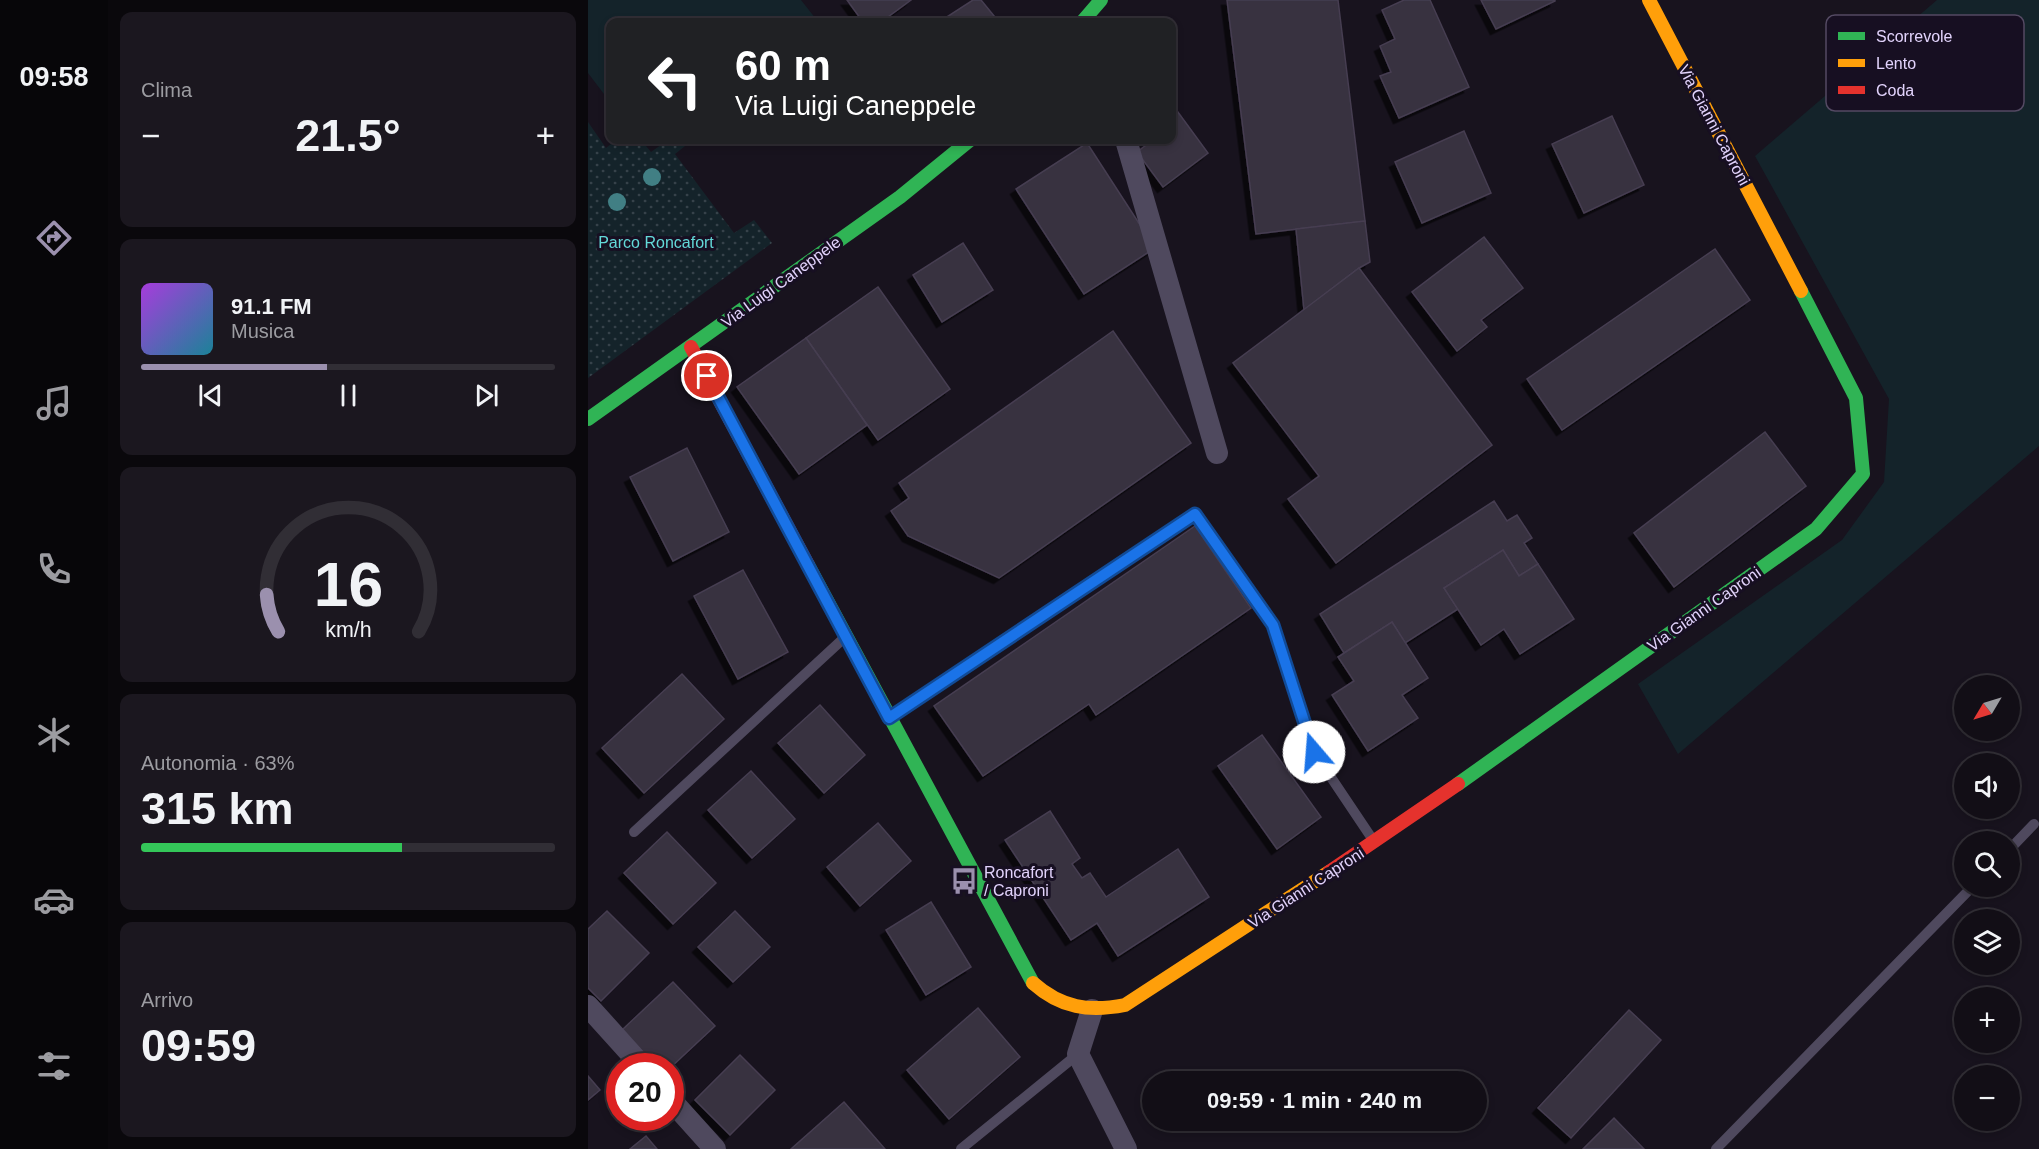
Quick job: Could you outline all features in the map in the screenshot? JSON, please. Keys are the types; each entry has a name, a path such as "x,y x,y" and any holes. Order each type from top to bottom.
{"street":[{"name":"Via Gianni Caproni","path":"691,347 1031,982 1056,1002 1079,1008 1109,1009 1125,1005 1374,843 1816,529 1863,474 1856,398 1649,0"},
{"name":"Via Luigi Caneppele","path":"588,419 900,197 965,144"},
{"path":"1127,144 1216,453"},
{"path":"588,1006 630,1053"},
{"path":"1092,1010 1078,1054 1126,1149"},
{"path":"684,1114 716,1149"}],"lane":[{"path":"889,718 1195,514 1273,625 1314,752 1374,843"},
{"path":"634,832 845,637"},
{"path":"2020,839 2034,824"},
{"path":"1716,1149 1962,897"},
{"path":"961,1149 1078,1054"}],"green space":[{"path":"588,0 801,0 815,18 606,18 606,97 588,73"},
{"path":"1937,0 2039,0 2039,446 1678,754 1638,684 1842,540 1884,482 1889,399 1755,156 1826,95 1826,111 2024,111 2024,15 1920,15"},
{"name":"Parco Roncafort","path":"588,122 606,148 611,144 644,144 651,152 662,144 688,144 675,154 734,233 754,220 772,243 588,378"}],"building":[{"path":"847,0 911,0 886,18 860,18"},
{"path":"973,0 981,0 996,18 945,18"},
{"path":"1227,0 1338,0 1365,221 1256,234"},
{"path":"1404,0 1430,0 1469,87 1399,118 1380,76 1391,72 1380,46 1395,39 1382,10"},
{"path":"1481,0 1555,0 1555,1 1496,29"},
{"path":"1176,109 1208,153 1163,187 1137,152 1148,144 1176,144"},
{"path":"1612,116 1644,185 1584,213 1552,144"},
{"path":"1464,131 1491,193 1422,223 1395,162"},
{"path":"1088,144 1155,248 1084,294 1016,189"},
{"path":"1365,221 1370,262 1304,310 1296,229"},
{"path":"1484,237 1523,288 1481,320 1487,327 1457,351 1412,292"},
{"path":"963,243 993,290 942,322 913,275"},
{"path":"1715,249 1750,300 1562,430 1527,379"},
{"path":"1359,268 1492,445 1336,563 1288,499 1319,476 1233,363"},
{"path":"878,287 950,389 878,440 806,338"},
{"path":"1113,331 1191,443 999,578 908,536 891,511 909,498 899,483"},
{"path":"806,338 867,425 799,474 737,387"},
{"path":"1765,432 1806,486 1674,587 1634,533"},
{"path":"687,448 729,532 673,561 630,477"},
{"path":"1494,501 1507,521 1517,515 1532,538 1524,543 1538,564 1519,576 1503,550 1444,588 1458,609 1405,643 1392,622 1344,653 1320,614"},
{"path":"1195,526 1251,608 1096,715 1089,704 983,776 934,706"},
{"path":"1503,550 1519,576 1538,564 1574,619 1520,654 1504,629 1481,645 1444,588"},
{"path":"743,570 788,652 738,679 694,596"},
{"path":"1392,622 1428,678 1402,695 1418,718 1368,751 1332,695 1354,681 1338,657"},
{"path":"682,674 724,719 644,793 602,748"},
{"path":"820,705 865,755 824,793 778,743"},
{"path":"1262,735 1321,817 1277,849 1218,766"},
{"path":"751,771 795,819 752,858 708,810"},
{"path":"1050,811 1080,858 1072,864 1082,878 1090,873 1106,897 1178,849 1209,897 1118,956 1097,923 1071,940 1005,840"},
{"path":"878,823 911,861 860,906 827,867"},
{"path":"667,832 716,883 673,924 624,873"},
{"path":"931,902 971,967 926,995 886,930"},
{"path":"607,911 649,953 601,1001 588,988 588,929"},
{"path":"735,911 770,947 733,982 698,947"},
{"path":"673,982 715,1026 684,1055 684,1053 644,1053 622,1030"},
{"path":"978,1008 1020,1057 949,1119 907,1070"},
{"path":"1629,1010 1661,1040 1571,1138 1538,1108"},
{"path":"740,1055 775,1090 730,1135 695,1100"},
{"path":"588,1076 600,1090 588,1100"},
{"path":"844,1102 885,1149 791,1149"},
{"path":"1614,1118 1644,1149 1583,1149"},
{"path":"646,1136 657,1149 630,1149"}],"traffic: fast":[{"path":"1085,18 1101,0"},
{"path":"588,419 900,197 965,144"},
{"path":"1458,784 1816,529 1863,474 1856,398 1801,291"},
{"path":"808,565 1033,983"}],"traffic: slow":[{"path":"1649,0 1801,291"},
{"path":"1033,983 1054,998 1076,1006 1099,1008 1125,1005 1329,872"}],"traffic: jam":[{"path":"691,347 808,565"},
{"path":"1329,872 1458,784"}],"place":[{"name":"Roncafort / Caproni","path":"964,881"}],"route":[{"path":"707,376 889,718 1195,514 1273,625 1314,752"}]}
